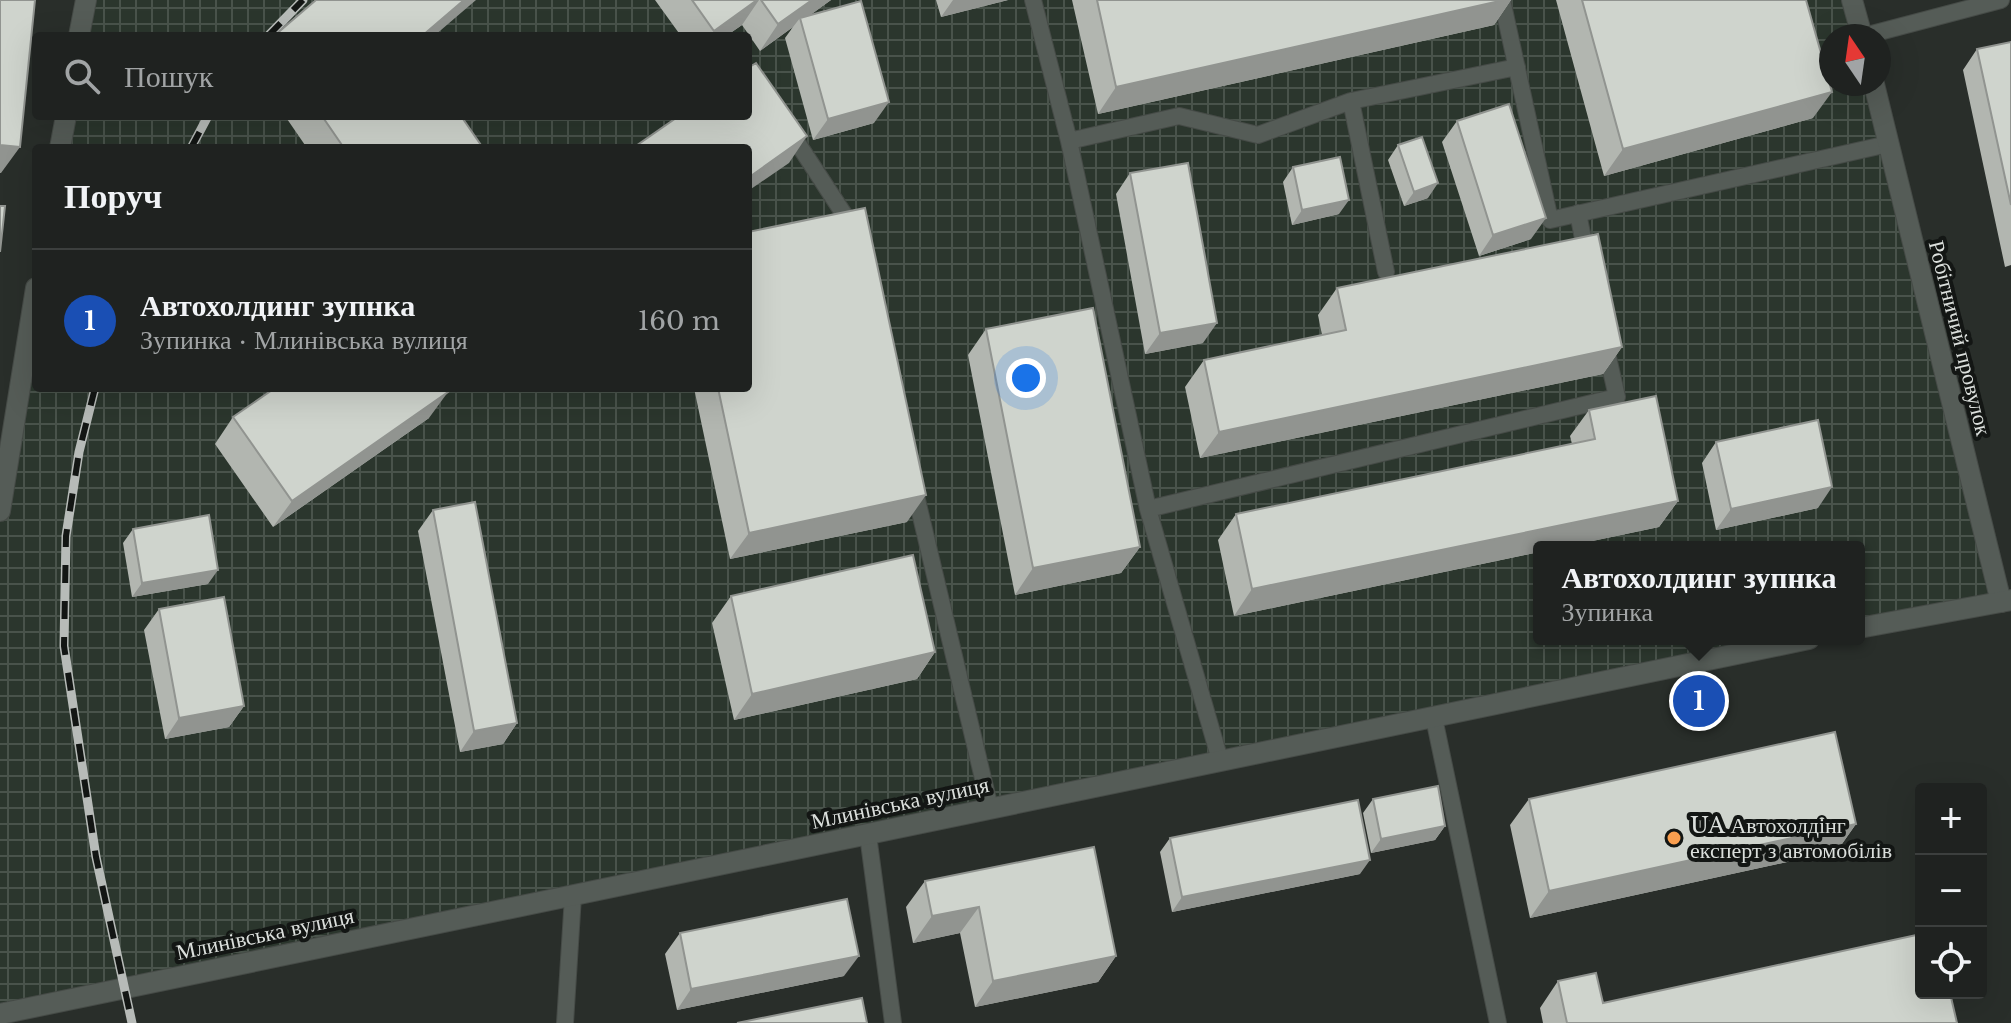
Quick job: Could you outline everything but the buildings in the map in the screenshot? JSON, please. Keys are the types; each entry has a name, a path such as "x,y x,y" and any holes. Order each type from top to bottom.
{"main road":[{"path":"80,32 86,0"},
{"path":"1852,0 1859,24"},
{"name":"Робітничий провулок","path":"1877,96 2006,601"},
{"path":"61,144 65,120"},
{"path":"0,511 5,435 32,307"},
{"path":"1865,627 2006,601"},
{"name":"Млинівська вулиця","path":"0,1014 1781,645"}],"lane":[{"path":"1033,0 1069,141 1148,509 1220,760"},
{"path":"1502,0 1550,220 1888,144"},
{"path":"1891,29 2001,0"},
{"path":"1069,141 1179,116 1258,135 1351,101 1517,67"},
{"path":"1351,101 1386,272"},
{"path":"777,112 865,245"},
{"path":"1578,213 1591,275"},
{"path":"1148,509 1617,397 1600,321"},
{"path":"911,472 990,808"},
{"path":"1434,718 1498,1023"},
{"path":"868,835 893,1023"},
{"path":"565,1023 573,896"}],"shaded area":[{"path":"86,0 1852,0 1859,24 1819,24 1819,96 1877,96 2001,602 1865,627 1865,541 1533,541 1533,645 1780,645 0,1014 0,511 32,313 32,392 752,392 752,144 61,144 65,120 752,120 752,32 80,32"}],"railway":[{"path":"272,32 303,0"},
{"path":"193,144 206,120"},
{"path":"94,392 79,452 66,536 64,646 96,857 132,1023"}],"place":[{"name":"Автохолдинг зупнка","path":"1699,701"},
{"name":"UA Автохолдінг експерт з автомобілів","path":"1674,838"}]}
